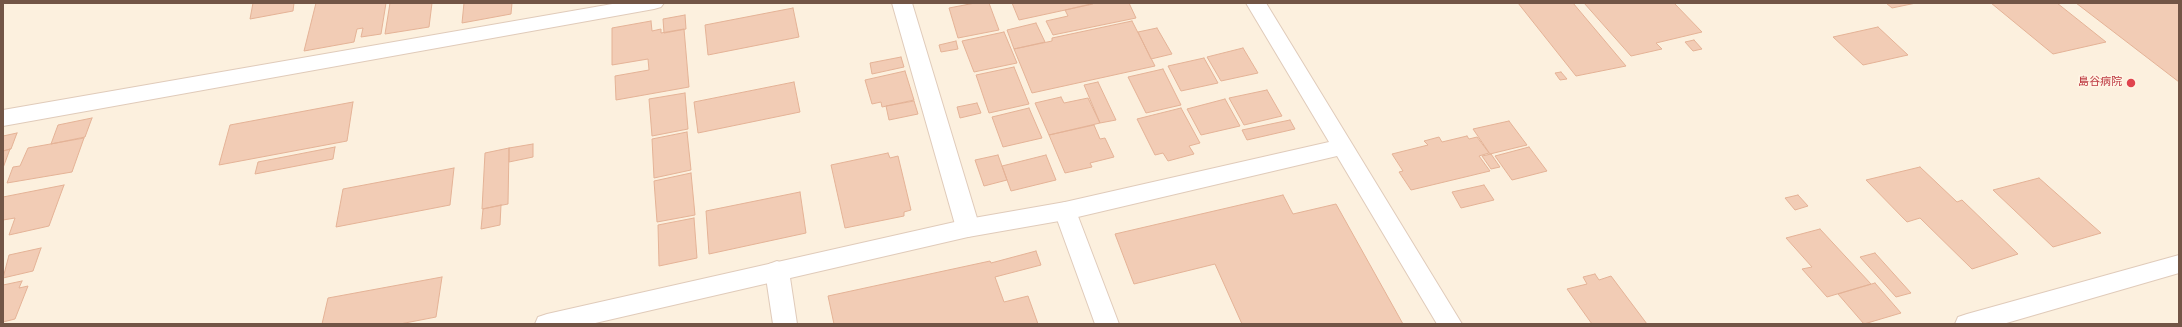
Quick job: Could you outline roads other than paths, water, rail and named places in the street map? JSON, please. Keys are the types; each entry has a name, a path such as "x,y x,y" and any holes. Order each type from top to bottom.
{"street":[{"path":"3,118 654,3"},
{"path":"902,3 968,228"},
{"path":"1256,3 1450,324"},
{"path":"547,324 968,228 1065,211 1343,147"},
{"path":"1065,211 1107,324"},
{"path":"1967,324 2179,264"},
{"path":"777,271 784,324"}],"place":[{"name":"島谷病院","path":"2131,83"}]}
